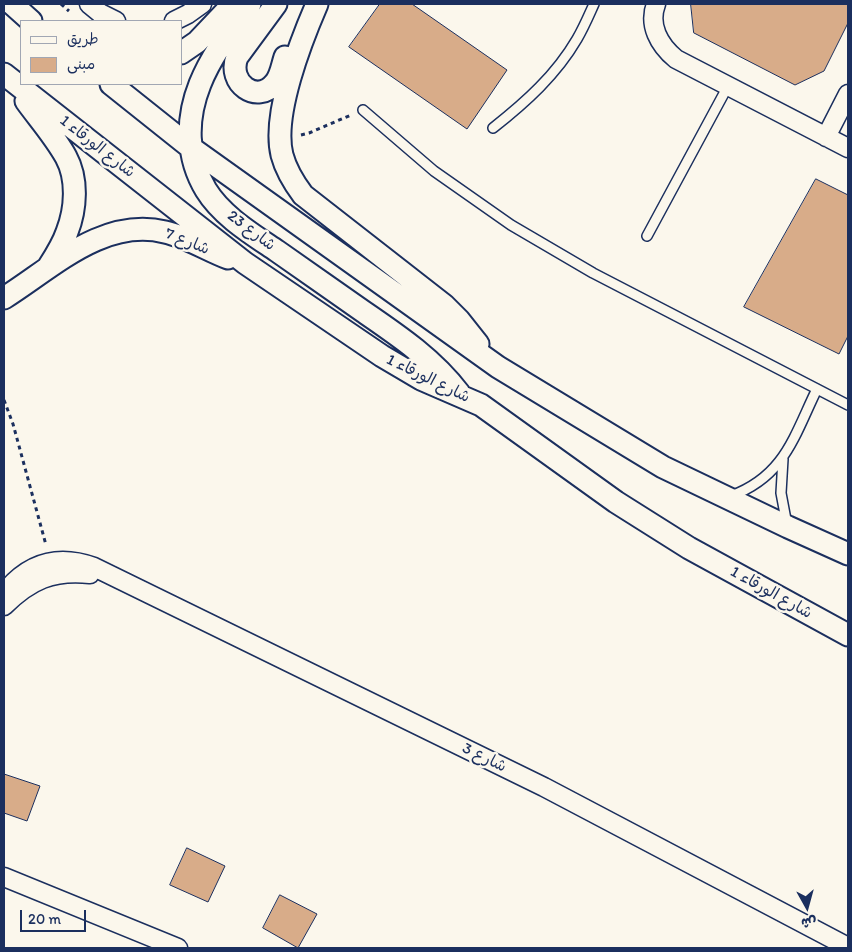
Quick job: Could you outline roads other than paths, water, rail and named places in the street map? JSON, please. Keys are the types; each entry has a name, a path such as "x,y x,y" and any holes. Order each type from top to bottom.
{"street":[{"path":"12,4 30,20"},
{"path":"33,4 38,20"},
{"path":"89,4 100,13 114,20"},
{"path":"176,20 202,4"},
{"path":"182,52 197,42 234,4"},
{"name":"شارع 23","path":"250,4 217,51 199,85 190,120 190,147 197,174 206,191 225,212 247,230 412,345 449,379 461,395"},
{"path":"276,4 237,57 235,64 236,78 245,88 252,91 265,90 276,82 282,69 291,34 305,4"},
{"path":"317,4 297,55 284,106 280,138 286,169 303,195 444,305 498,367"},
{"path":"656,4 655,33 666,51 676,59 848,148"},
{"name":"شارع الورقاء 1","path":"6,76 245,263 400,368 480,405 501,418 616,502 689,548 848,635"},
{"name":"شارع 7","path":"6,76 59,146 67,159 72,173 74,202 72,218 67,233 48,268"},
{"path":"112,85 190,147 498,367 647,458 726,498 848,554"},
{"path":"826,137 848,94"},
{"name":"شارع 7","path":"4,298 48,268 94,241 123,231 152,229 179,236 213,252 245,263"},
{"name":"شارع 3","path":"4,593 11,584 25,573 51,562 84,564 115,577 544,787 827,943 848,947"},
{"name":"شارع 3","path":"4,606 27,586 42,578 57,574 73,573 115,577"},
{"path":"4,877 156,944 178,948"}],"lane":[{"path":"493,128 528,100 561,63 577,38 594,4"},
{"path":"647,236 728,86"},
{"path":"363,110 434,171 511,226 593,273 848,405"},
{"path":"726,498 743,492 758,483 772,472 783,459 817,389"},
{"path":"783,459 781,493 788,527"}]}
